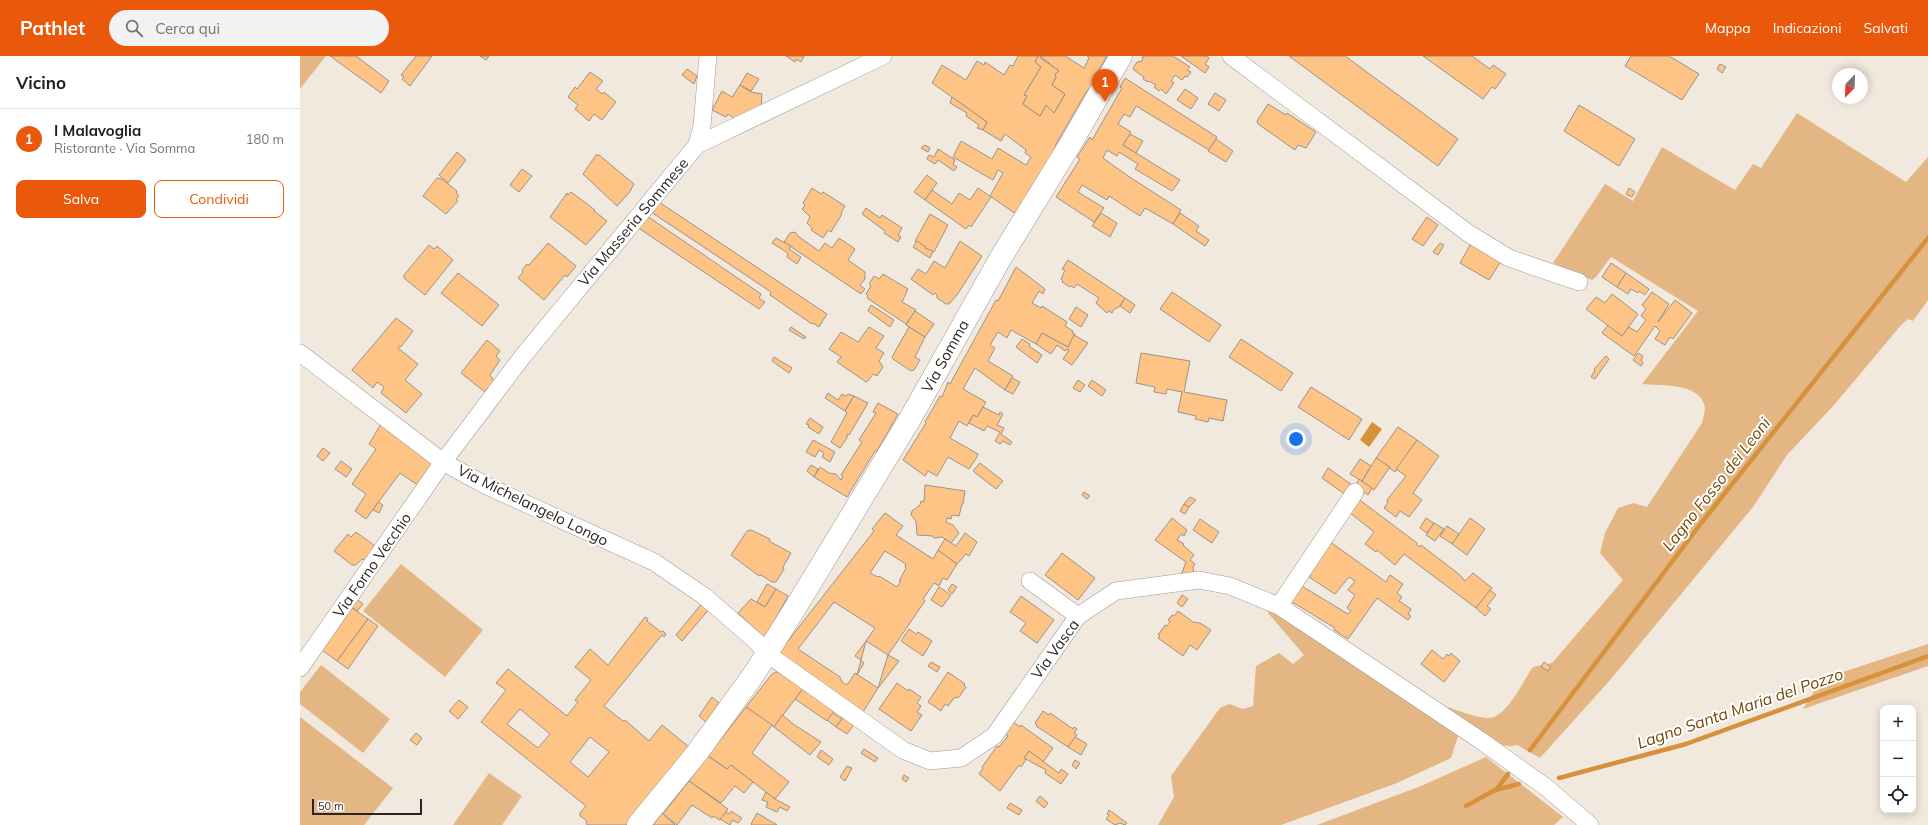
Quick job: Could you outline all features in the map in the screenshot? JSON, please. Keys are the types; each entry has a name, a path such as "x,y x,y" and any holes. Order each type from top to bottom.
{"street":[{"path":"697,145 702,126 708,56"},
{"name":"Via Masseria Sommese","path":"443,462 522,356 697,145 883,56"},
{"name":"Via Somma","path":"638,825 697,753 754,674 902,432 1000,259 1071,143 1121,56"},
{"path":"1232,56 1468,233 1509,258 1579,282"},
{"name":"Via Michelangelo Longo","path":"300,354 443,462 487,486 654,562 704,596 757,642 766,653"},
{"name":"Via Forno Vecchio","path":"300,668 443,462"},
{"path":"1279,606 1355,492"},
{"name":"Via Vasca","path":"766,653 903,750 930,761 961,758 994,736 1078,616 1116,591 1198,580 1230,586 1279,606 1480,740 1547,788 1590,825"},
{"path":"1030,581 1078,616"}],"shaded area":[{"path":"300,56 326,56 300,89"},
{"path":"1797,113 1906,182 1928,157 1928,300 1913,321 1908,319 1902,324 1834,405 1787,455 1753,507 1611,679 1540,758 1517,745 1508,746 1498,744 1466,725 1439,704 1478,717 1490,718 1496,716 1514,698 1532,668 1553,662 1623,580 1600,553 1605,533 1618,508 1633,503 1647,507 1702,423 1705,411 1702,400 1696,394 1688,390 1679,387 1642,384 1698,311 1611,257 1592,280 1553,263 1605,184 1633,201 1662,147 1735,190 1753,164 1761,168"},
{"path":"1372,422 1382,429 1369,447 1360,440"},
{"path":"401,564 483,630 445,677 363,611"},
{"path":"1274,606 1459,733 1451,758 1397,783 1281,825 1158,825 1174,797 1171,776 1220,708 1229,704 1243,709 1253,706 1256,666 1279,653 1293,664 1304,655 1268,613"},
{"path":"1928,644 1928,666 1803,709 1822,679"},
{"path":"321,665 390,719 363,753 300,704 300,692"},
{"path":"300,717 393,788 364,825 300,825"},
{"path":"1486,757 1563,817 1554,825 1317,825 1421,786"},
{"path":"489,773 522,796 502,825 453,825"}],"building":[{"path":"330,56 356,56 389,81 381,93"},
{"path":"416,56 432,56 410,86 402,79 404,77 401,75"},
{"path":"480,56 489,56 486,60"},
{"path":"786,56 804,56 801,62 796,59 795,62"},
{"path":"1018,56 1038,56 1035,62 1041,67 1024,95 1027,96 1023,104 1040,116 1046,105 1054,113 1065,94 1052,85 1056,77 1055,74 1059,71 1040,56 1065,56 1084,68 1089,58 1087,56 1107,56 1094,79 1096,80 1090,90 1088,89 1055,146 1057,147 1016,214 990,196 1003,173 998,170 993,180 953,157 961,141 992,159 998,148 1026,165 1031,157 1025,153 1026,150 1005,134 1001,141 983,130 987,122 932,83 942,65 966,80 977,61 984,65 985,62 1004,75 1010,65 1013,66"},
{"path":"1038,56 1059,71 1055,74 1056,77 1052,85 1065,94 1054,113 1046,105 1040,116 1023,104 1027,96 1024,95 1041,67 1035,62"},
{"path":"1143,56 1173,56 1190,67 1187,70 1191,72 1182,80 1175,75 1171,81 1174,83 1166,94 1161,89 1159,91 1154,87 1156,85 1143,79 1144,77 1134,70 1133,68 1137,62 1142,61"},
{"path":"1181,56 1206,56 1209,58 1205,64 1209,67 1205,73"},
{"path":"1289,56 1345,56 1458,139 1438,166"},
{"path":"1423,56 1472,56 1490,69 1493,65 1506,74 1495,89 1492,87 1483,99"},
{"path":"1631,56 1669,56 1699,74 1682,100 1625,66"},
{"path":"1720,64 1726,67 1722,73 1717,69"},
{"path":"687,69 697,76 694,84 682,75"},
{"path":"590,72 603,81 596,89 602,94 604,92 616,102 602,120 594,114 589,121 575,109 578,105 568,97 575,87 577,89"},
{"path":"747,73 759,79 751,91 740,85"},
{"path":"1125,78 1217,137 1209,150 1136,106 1130,117 1124,114 1118,124 1131,132 1123,145 1180,180 1172,191 1135,169 1138,164 1119,152 1117,156 1107,150 1103,158 1181,210 1173,224 1145,208 1140,216 1109,196 1107,200 1082,185 1078,192 1104,208 1094,222 1056,197 1080,159 1077,157 1090,137 1092,140 1122,88 1120,87"},
{"path":"740,85 751,92 762,94 761,107 735,119 728,114 726,117 712,110 722,91 732,97"},
{"path":"1185,89 1198,98 1191,109 1177,100"},
{"path":"1215,93 1226,100 1219,111 1208,104"},
{"path":"952,97 987,122 983,130 977,128 979,125 966,116 967,113 950,103"},
{"path":"1268,104 1286,115 1287,113 1316,132 1306,148 1298,145 1295,150 1258,124 1257,121"},
{"path":"1579,105 1635,139 1619,166 1564,131"},
{"path":"1130,134 1143,141 1136,153 1123,145"},
{"path":"1216,139 1233,151 1226,162 1208,151"},
{"path":"925,145 930,148 928,152 921,148"},
{"path":"938,149 955,160 953,164 957,167 954,171 938,160 935,164 927,159 929,155 934,157"},
{"path":"457,152 466,160 448,183 439,175"},
{"path":"596,155 599,155 634,184 629,193 617,206 583,174"},
{"path":"522,169 532,176 519,192 510,185"},
{"path":"927,175 937,183 925,200 914,192"},
{"path":"437,178 442,179 457,191 456,193 459,196 456,199 458,201 446,214 423,196"},
{"path":"812,188 821,194 823,192 845,206 831,232 828,230 823,238 811,230 812,228 807,223 810,217 802,209 805,205 803,203"},
{"path":"978,188 991,197 971,227 969,225 966,229 925,200 932,190 952,204 959,193 970,200"},
{"path":"1629,188 1635,192 1632,197 1626,194"},
{"path":"571,192 607,221 586,245 550,217 567,193 568,195"},
{"path":"659,202 827,314 819,327 813,323 812,324 770,295 771,292 651,212"},
{"path":"866,208 880,218 882,215 902,228 898,235 901,237 898,242 884,233 885,231 862,214"},
{"path":"1101,213 1117,223 1110,237 1092,226"},
{"path":"1180,213 1199,226 1196,231 1209,240 1205,246 1173,224"},
{"path":"930,214 948,225 934,252 931,252 915,241"},
{"path":"647,216 761,294 759,298 765,302 759,309 637,227"},
{"path":"1427,217 1438,225 1423,246 1412,239"},
{"path":"795,232 799,237 819,251 825,243 832,248 839,238 855,249 848,260 865,272 865,279 860,285 865,289 861,294 784,242 790,233"},
{"path":"776,238 791,246 789,249 801,257 797,264 787,257 788,253 772,243"},
{"path":"1473,240 1503,258 1489,280 1460,263"},
{"path":"917,241 926,247 925,248 933,251 930,258 913,247"},
{"path":"960,241 982,256 957,295 949,304 946,304 937,298 935,293 933,295 911,279 918,269 926,274 934,261 945,268"},
{"path":"548,243 576,266 567,277 565,275 544,300 518,278 527,264 529,265"},
{"path":"1440,243 1444,245 1438,255 1433,252"},
{"path":"429,245 434,249 437,246 453,260 425,295 404,278 404,275"},
{"path":"1068,260 1125,298 1119,307 1114,309 1112,313 1109,311 1107,313 1096,303 1099,298 1077,284 1074,288 1062,282 1063,281 1061,279 1065,270 1062,269"},
{"path":"1611,263 1626,273 1617,287 1602,277"},
{"path":"1016,267 1045,289 1043,294 1039,291 1032,303 1041,308 1042,306 1067,322 1065,326 1075,334 1068,347 1042,333 1036,344 1011,330 1007,338 998,332 990,345 995,348 988,361 1013,376 1005,390 975,368 963,389 986,402 977,417 973,415 967,426 959,421 950,438 978,454 977,457 969,469 948,457 937,476 928,471 925,476 903,460 926,423 925,422 940,396 942,397 948,382 950,384 996,300 998,301"},
{"path":"458,273 499,305 482,326 441,293"},
{"path":"1626,273 1649,289 1645,295 1639,291 1638,293 1631,289 1628,294 1617,287"},
{"path":"883,274 908,289 902,302 916,310 906,324 867,298 868,296 866,294 871,286 869,284 874,276 879,279"},
{"path":"1172,292 1221,325 1209,342 1160,309"},
{"path":"1652,292 1669,304 1658,322 1675,300 1692,313 1673,339 1670,337 1665,345 1655,339 1660,331 1655,326 1634,356 1602,333 1608,325 1622,336 1629,327 1637,332 1646,320 1641,316 1646,309 1642,305"},
{"path":"1612,294 1638,314 1622,336 1586,309 1596,297 1605,303"},
{"path":"1125,298 1135,305 1130,313 1120,306"},
{"path":"871,305 894,320 890,327 868,311"},
{"path":"1076,307 1088,315 1081,327 1069,319"},
{"path":"915,311 934,324 925,337 906,325"},
{"path":"396,318 413,331 401,347 399,346 398,348 418,364 405,380 422,394 406,413 381,393 384,387 377,382 373,388 352,370"},
{"path":"791,327 806,337 804,339 789,330"},
{"path":"869,327 884,336 876,348 884,353 879,361 883,367 877,376 873,374 866,382 837,362 841,357 829,349 841,332 858,342"},
{"path":"909,327 925,337 915,357 920,360 914,370 911,371 892,357"},
{"path":"1042,333 1068,347 1074,335 1088,343 1072,365 1063,359 1069,350 1067,349 1065,351 1057,345 1051,354 1036,344"},
{"path":"1022,339 1042,355 1037,363 1016,347"},
{"path":"1241,339 1293,373 1281,391 1229,357"},
{"path":"487,340 500,351 496,356 500,360 490,375 494,381 485,392 461,373"},
{"path":"1141,353 1190,361 1184,392 1227,400 1223,421 1209,418 1208,422 1195,419 1196,416 1178,412 1182,392 1167,389 1166,394 1154,392 1155,387 1136,383"},
{"path":"1638,353 1643,356 1641,360 1643,363 1641,366 1633,360"},
{"path":"1606,356 1609,359 1595,379 1591,377 1595,370 1594,369"},
{"path":"774,357 792,368 789,373 772,361"},
{"path":"1012,378 1020,382 1013,394 1005,390"},
{"path":"1078,380 1085,385 1080,392 1073,388"},
{"path":"1092,380 1106,390 1102,396 1088,386"},
{"path":"1311,387 1362,419 1349,440 1298,407"},
{"path":"828,393 838,400 842,394 846,396 848,394 854,396 845,411 825,398"},
{"path":"854,396 868,403 849,435 847,434 847,438 840,448 831,442 847,413 845,411"},
{"path":"878,403 898,414 877,451 875,451 847,497 814,477 820,467 829,473 836,474 841,480 843,476 841,475 862,442 859,440 876,413 873,412"},
{"path":"983,407 999,415 1000,412 1003,414 997,425 1004,428 1001,434 1012,442 1010,445 1003,441 1000,444 995,441 1000,432 987,426 984,431 969,423 973,415 977,417"},
{"path":"810,418 823,427 819,434 806,424"},
{"path":"381,424 435,464 419,486 400,473 366,519 355,511 366,494 352,484 376,449 369,444"},
{"path":"1398,427 1417,440 1395,472 1376,458"},
{"path":"813,440 835,452 830,462 822,457 824,453 819,450 815,457 806,452"},
{"path":"1417,440 1439,456 1413,493 1422,500 1409,517 1400,511 1396,517 1384,508 1388,502 1387,500 1406,476 1396,469"},
{"path":"323,448 330,453 323,461 317,456"},
{"path":"1376,458 1390,467 1374,490 1362,481"},
{"path":"1360,459 1371,466 1362,481 1350,474"},
{"path":"341,461 352,469 346,477 335,469"},
{"path":"980,463 1003,481 996,489 973,471"},
{"path":"811,465 818,469 814,477 807,471"},
{"path":"1328,468 1352,485 1346,495 1322,478"},
{"path":"1359,479 1372,488 1368,495 1355,486"},
{"path":"925,485 965,491 959,516 952,515 951,519 947,518 946,522 953,525 959,533 951,543 942,537 934,538 933,536 917,535 916,521 911,515 912,511 920,505 921,501 924,502"},
{"path":"1084,492 1090,496 1087,499 1082,495"},
{"path":"1190,497 1196,500 1189,507 1184,504"},
{"path":"1357,498 1417,543 1419,547 1421,545 1460,575 1465,581 1473,573 1492,588 1476,608 1404,554 1395,565 1377,550 1376,552 1365,544 1374,532 1349,512"},
{"path":"378,502 383,505 379,513 373,510"},
{"path":"1184,504 1189,507 1185,514 1180,511"},
{"path":"885,513 903,526 896,535 933,559 938,550 957,564 947,580 943,578 939,586 934,583 923,599 925,601 888,655 866,641 875,628 834,602 798,649 840,677 842,682 845,684 848,684 855,673 878,688 863,712 777,655 874,531 872,529","holes":["885,551 906,564 906,568 899,581 901,581 897,587 879,576 878,577 870,573"]},
{"path":"1172,518 1187,530 1184,536 1181,534 1177,540 1184,544 1183,545 1194,555 1190,560 1195,564 1193,567 1194,575 1180,578 1186,562 1155,540"},
{"path":"1426,518 1434,523 1427,533 1420,528"},
{"path":"1470,518 1485,529 1467,555 1452,544"},
{"path":"1200,519 1219,532 1212,543 1193,530"},
{"path":"1434,523 1444,529 1435,541 1426,535"},
{"path":"1447,526 1459,534 1452,544 1440,536"},
{"path":"751,530 770,539 769,541 791,553 776,582 772,582 761,575 759,576 731,555 747,531"},
{"path":"356,532 375,546 365,560 362,559 356,565 352,565 334,551 348,534 351,537"},
{"path":"965,533 977,542 969,556 966,554 957,564 938,550 945,539 956,546"},
{"path":"1329,541 1386,582 1390,575 1403,584 1397,593 1402,597 1399,601 1411,609 1408,614 1411,616 1408,620 1377,598 1348,639 1334,630 1335,628 1289,600 1300,585 1348,614 1351,611 1347,608 1355,595 1348,590 1355,581 1349,577 1335,594 1309,577 1311,575 1306,572"},
{"path":"1062,553 1095,578 1078,600 1045,575"},
{"path":"767,584 776,589 765,607 757,602"},
{"path":"952,584 957,587 952,594 948,590"},
{"path":"939,587 951,595 942,607 931,600"},
{"path":"776,589 788,596 765,638 738,613 751,599 765,607"},
{"path":"1490,590 1496,595 1487,606 1491,609 1485,616 1476,608"},
{"path":"1182,595 1188,599 1182,607 1177,603"},
{"path":"1021,596 1054,620 1037,643 1020,631 1026,623 1010,612"},
{"path":"355,598 363,604 357,611 348,605"},
{"path":"703,602 710,608 682,641 676,635"},
{"path":"348,605 368,619 337,661 319,648"},
{"path":"1178,611 1193,622 1200,623 1211,630 1197,650 1190,645 1183,656 1158,638 1160,636 1158,635 1165,625 1167,626 1170,622 1168,620"},
{"path":"645,617 648,619 647,621 666,634 664,637 662,635 604,706 623,721 625,720 649,741 662,725 689,747 627,825 587,825 586,820 580,816 580,813 586,806 481,722 506,690 496,683 508,669 567,716 578,702 575,700 591,680 575,667 590,649 608,665","holes":["520,709 550,734 538,748 507,724","590,737 609,752 588,777 570,762"]},
{"path":"368,619 378,626 348,669 337,661"},
{"path":"909,629 916,634 918,632 932,641 923,656 901,641"},
{"path":"866,641 861,660 855,656"},
{"path":"1432,650 1443,659 1447,654 1449,656 1451,653 1460,661 1444,682 1421,664"},
{"path":"888,655 899,661 878,688"},
{"path":"861,660 864,663 857,675"},
{"path":"931,662 940,667 937,672 928,666"},
{"path":"1544,662 1551,667 1548,671 1541,667"},
{"path":"780,672 805,686 774,727 746,707 772,674"},
{"path":"948,672 965,684 964,685 966,687 959,697 954,698 948,706 945,704 941,711 928,702"},
{"path":"897,683 908,691 909,689 921,697 917,703 921,706 917,712 922,715 911,731 879,709"},
{"path":"805,686 837,707 827,721 795,699"},
{"path":"712,697 719,703 706,722 699,716"},
{"path":"459,700 468,707 458,719 449,711"},
{"path":"746,707 772,725 752,753 789,782 775,799 731,765 727,769 708,756"},
{"path":"1043,711 1049,715 1050,713 1073,729 1074,727 1077,729 1074,733 1077,735 1068,747 1036,726 1037,725 1035,723"},
{"path":"846,712 858,719 847,734 836,727"},
{"path":"833,713 842,719 836,727 827,720"},
{"path":"782,715 790,722 821,742 810,755 774,727"},
{"path":"1008,718 1020,727 1021,725 1053,748 1043,762 1029,751 1024,758 1026,760 1021,767 1019,765 1000,791 979,774 983,768 982,767 997,746 999,747 1008,736 1000,730"},
{"path":"416,733 422,738 417,745 410,740"},
{"path":"1075,737 1087,744 1081,755 1068,747"},
{"path":"864,749 878,758 875,762 861,753"},
{"path":"821,750 833,759 829,765 817,757"},
{"path":"1029,751 1059,773 1061,769 1068,774 1061,784 1045,773 1046,770 1024,758"},
{"path":"708,756 727,769 731,765 753,782 744,793 735,786 721,803 689,781"},
{"path":"1075,760 1080,763 1076,769 1072,765"},
{"path":"847,766 852,768 845,781 840,777"},
{"path":"904,775 909,778 906,782 902,779"},
{"path":"689,781 728,809 720,820 713,816 712,818 692,805 677,825 663,814"},
{"path":"766,792 790,807 787,811 780,807 777,812 766,807 768,802 762,800"},
{"path":"1040,796 1048,803 1044,808 1036,801"},
{"path":"1010,803 1022,810 1019,815 1007,808"},
{"path":"1109,810 1127,823 1125,825 1120,823 1115,825 1106,819 1109,815 1107,814"},
{"path":"731,811 742,818 738,823 732,820 730,825 720,819 726,812 729,814"},
{"path":"662,813 675,825 653,825"},
{"path":"757,813 777,825 752,825 751,824"}],"waterway":[{"name":"Lagno Fosso dei Leoni","path":"1530,750 1702,522 1928,238"},
{"name":"Lagno Santa Maria del Pozzo","path":"1559,778 1686,744 1928,656"},
{"name":"Lagno Fosso dei Leoni","path":"1496,790 1508,774"},
{"name":"Lagno Santa Maria del Pozzo","path":"1466,806 1495,790 1519,784"}],"place":[{"name":"I Malavoglia","path":"1105,102"}]}
